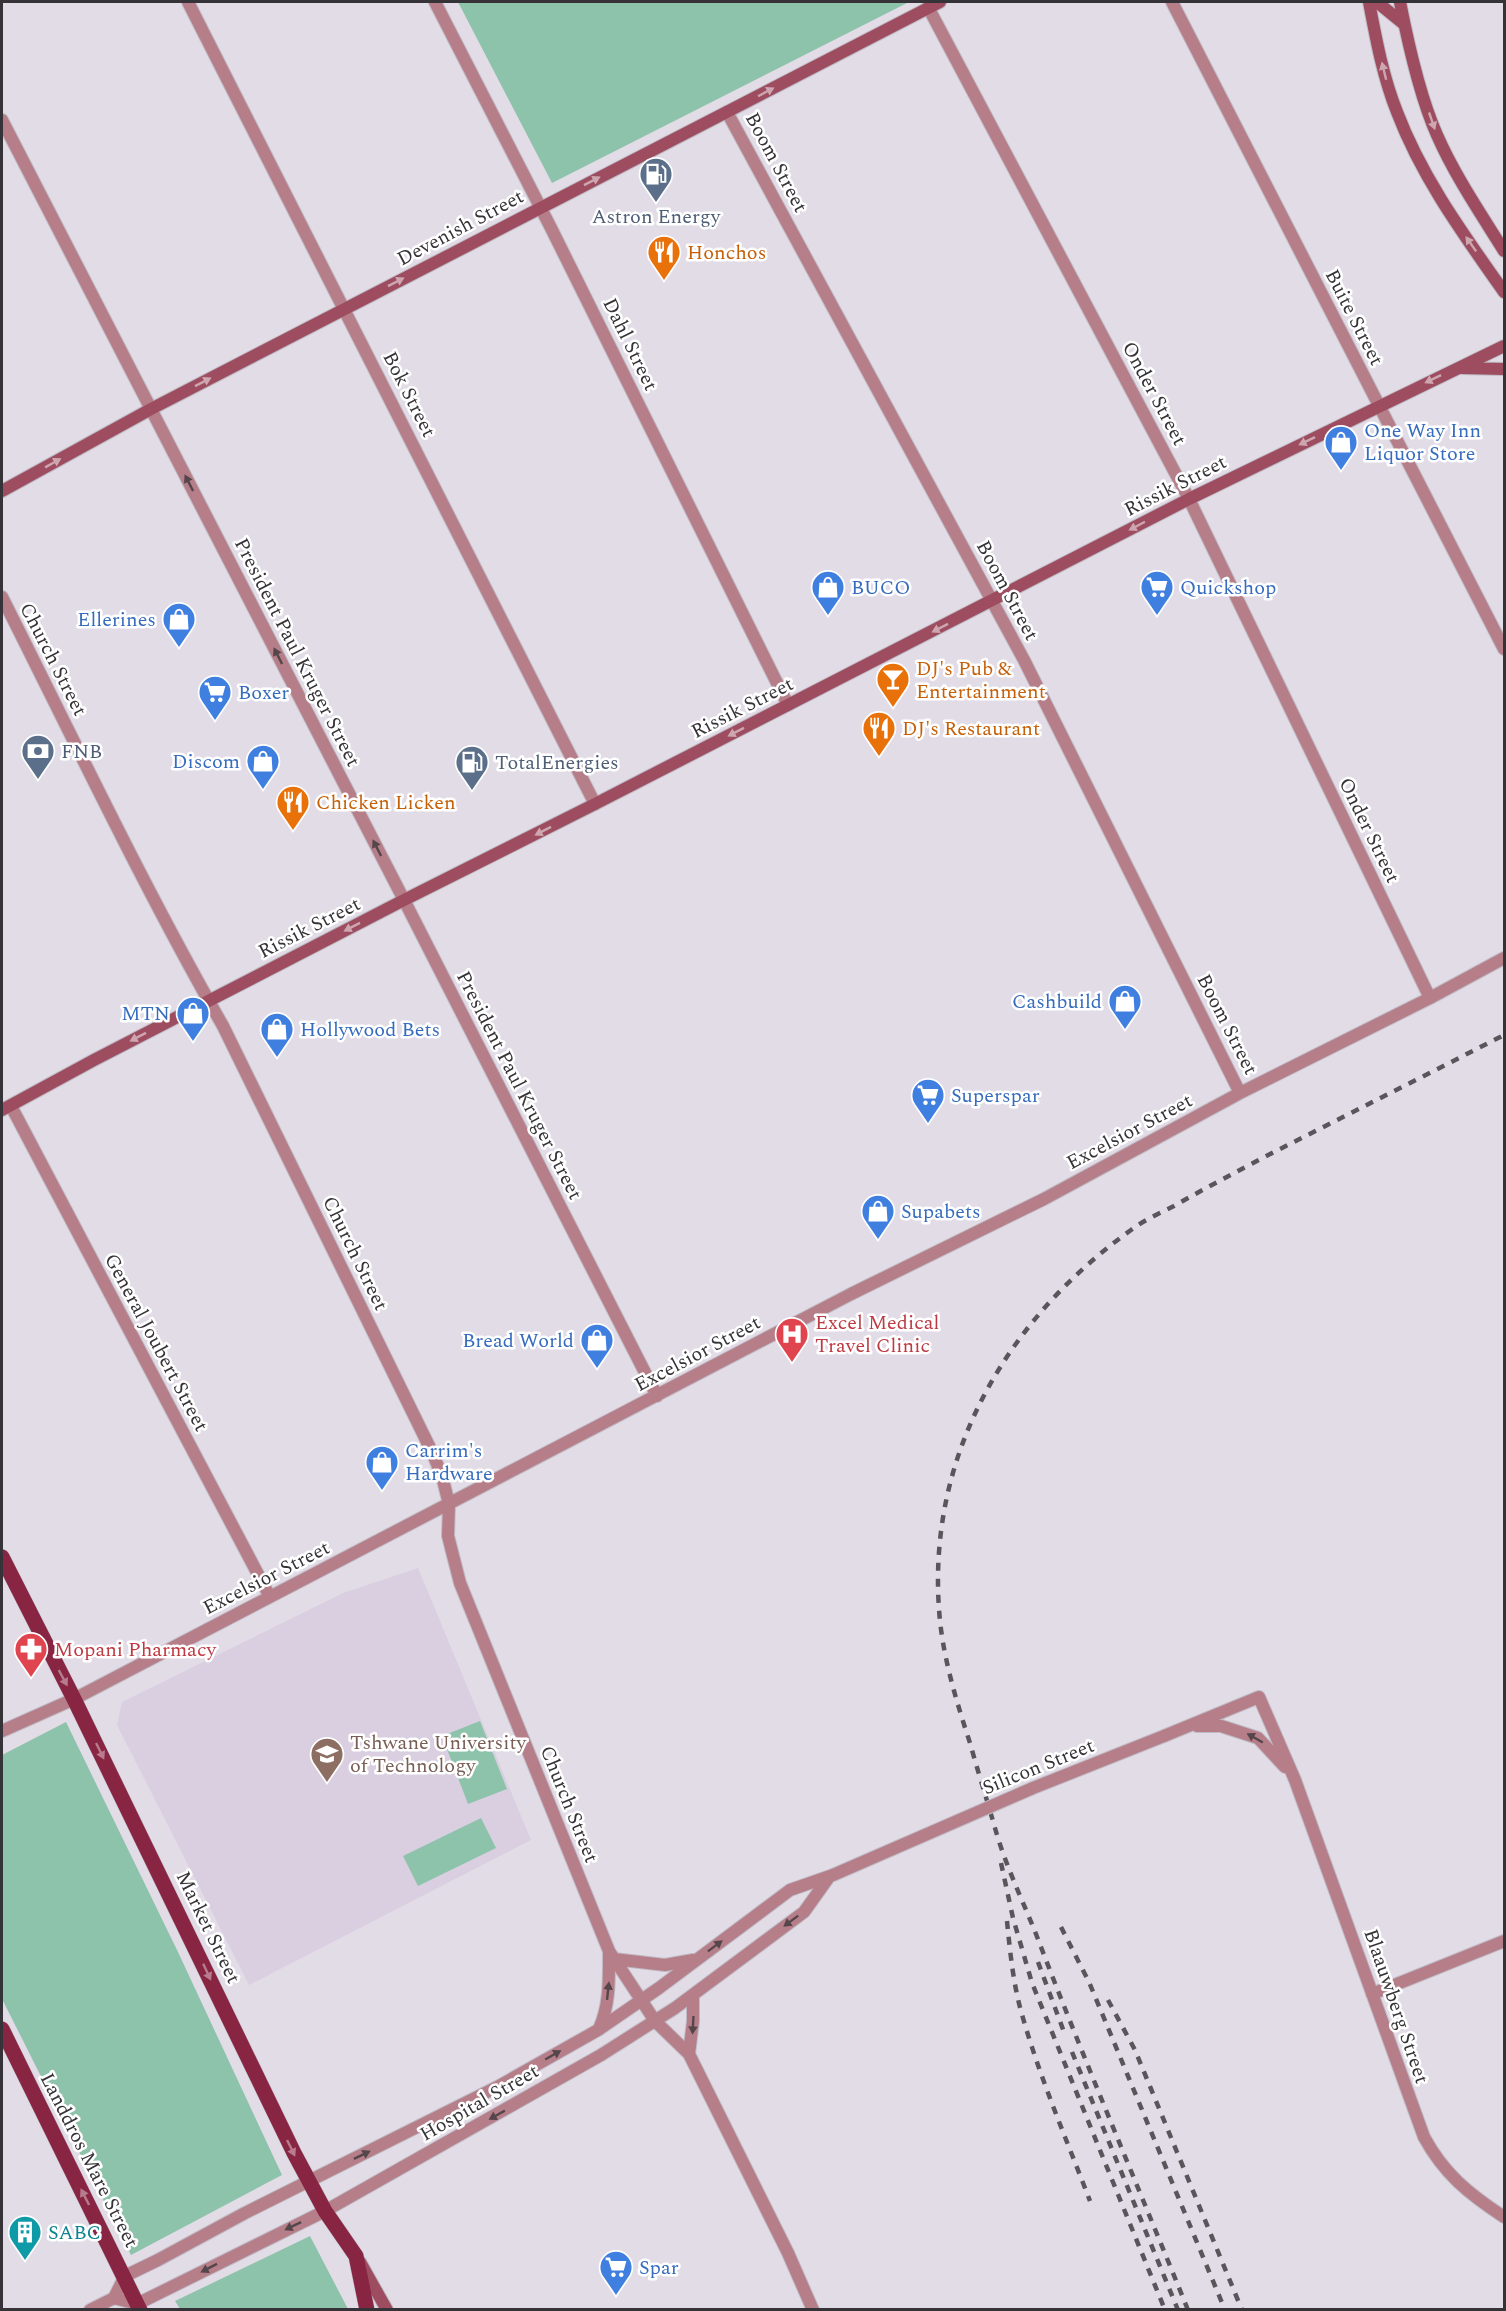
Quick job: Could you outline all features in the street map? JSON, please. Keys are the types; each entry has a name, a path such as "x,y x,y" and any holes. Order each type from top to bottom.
{"main road":[{"name":"Devenish Street","path":"2,491 151,409 940,2"},
{"path":"1369,2 1387,83 1406,135 1443,205 1504,292"},
{"path":"1377,2 1404,24"},
{"path":"1400,2 1404,24 1437,135 1463,185 1504,251"},
{"name":"Rissik Street","path":"6,1108 404,900 992,602 1189,499 1504,346"},
{"path":"1457,368 1504,369"},
{"name":"Market Street","path":"2,1557 74,1699 294,2153 325,2211 356,2256 387,2310"},
{"name":"Landdros Mare Street","path":"2,2029 125,2276 138,2307"},
{"path":"356,2256 367,2310"}],"street":[{"name":"Bok Street","path":"188,2 595,804"},
{"name":"Dahl Street","path":"435,2 540,207 788,705"},
{"name":"Buite Street","path":"1172,2 1504,649"},
{"name":"Onder Street","path":"928,8 1189,499 1430,998"},
{"name":"Boom Street","path":"727,112 1029,671 1240,1093"},
{"name":"President Paul Kruger Street","path":"2,120 657,1396"},
{"name":"Church Street","path":"2,597 135,861 223,1026 432,1452 442,1476 449,1504 448,1536 460,1583 612,1955 656,2021 689,2055 788,2253 813,2310"},
{"name":"Excelsior Street","path":"2,1731 74,1699 851,1294 1044,1199 1240,1093 1430,998 1504,958"},
{"name":"General Joubert Street","path":"6,1108 270,1597"},
{"name":"Silicon Street","path":"831,1876 1023,1792 1259,1697"},
{"name":"Blaauwberg Street","path":"1259,1697 1295,1780 1415,2116 1436,2158 1457,2182 1504,2217"},
{"name":"Blaauwberg Street","path":"1191,1726 1221,1726 1258,1738 1295,1780"},
{"name":"Hospital Street","path":"125,2276 499,2086 598,2030 790,1890 831,1876"},
{"name":"Hospital Street","path":"138,2307 325,2211 511,2107 656,2021 804,1911 831,1876"},
{"path":"1372,1994 1504,1941"},
{"name":"Church Street","path":"598,2030 606,2009 612,1955"},
{"path":"612,1955 665,1965 697,1959"},
{"path":"689,2055 693,1995"},
{"path":"90,2310 114,2298 125,2276"},
{"path":"114,2298 138,2307"}],"shaded area":[{"name":"Tshwane University of Technology","path":"418,1568 531,1840 249,1985 117,1725 122,1702 343,1593"}],"green space":[{"path":"458,2 909,2 552,183"},
{"path":"480,1721 507,1789 468,1804 442,1736"},
{"path":"66,1722 178,1952 282,2175 131,2255 2,1999 2,1755"},
{"path":"481,1818 496,1848 418,1886 403,1856"},
{"path":"310,2236 348,2309 180,2309 175,2301"}],"railway":[{"path":"1188,2310 1009,1868 950,1677 939,1609 939,1552 947,1497 962,1444 984,1395 1013,1348 1047,1305 1087,1265 1147,1220 1274,1152 1504,1035"},
{"path":"1001,1863 1013,1918 1032,1983 1165,2310"},
{"path":"1007,1921 1016,1989 1028,2035 1090,2201"},
{"path":"1061,1927 1089,1982 1225,2310"},
{"path":"1038,1962 1064,2032"},
{"path":"1108,2000 1135,2050 1242,2310"},
{"path":"1072,2052 1178,2310"}],"place":[{"name":"Astron Energy","path":"656,203"},
{"name":"Honchos","path":"664,281"},
{"name":"One Way Inn Liquor Store","path":"1341,471"},
{"name":"BUCO","path":"828,616"},
{"name":"Quickshop","path":"1157,616"},
{"name":"Ellerines","path":"179,648"},
{"name":"DJ's Pub & Entertainment","path":"893,708"},
{"name":"Boxer","path":"215,721"},
{"name":"DJ's Restaurant","path":"879,757"},
{"name":"FNB","path":"38,780"},
{"name":"Discom","path":"263,790"},
{"name":"TotalEnergies","path":"472,791"},
{"name":"Chicken Licken","path":"293,831"},
{"name":"Cashbuild","path":"1125,1030"},
{"name":"MTN","path":"193,1042"},
{"name":"Hollywood Bets","path":"277,1058"},
{"name":"Superspar","path":"928,1124"},
{"name":"Supabets","path":"878,1240"},
{"name":"Excel Medical Travel Clinic","path":"792,1363"},
{"name":"Bread World","path":"597,1369"},
{"name":"Carrim's Hardware","path":"382,1491"},
{"name":"Mopani Pharmacy","path":"31,1678"},
{"name":"Tshwane University of Technology","path":"327,1783"},
{"name":"SABC","path":"25,2261"},
{"name":"Spar","path":"616,2296"}]}
